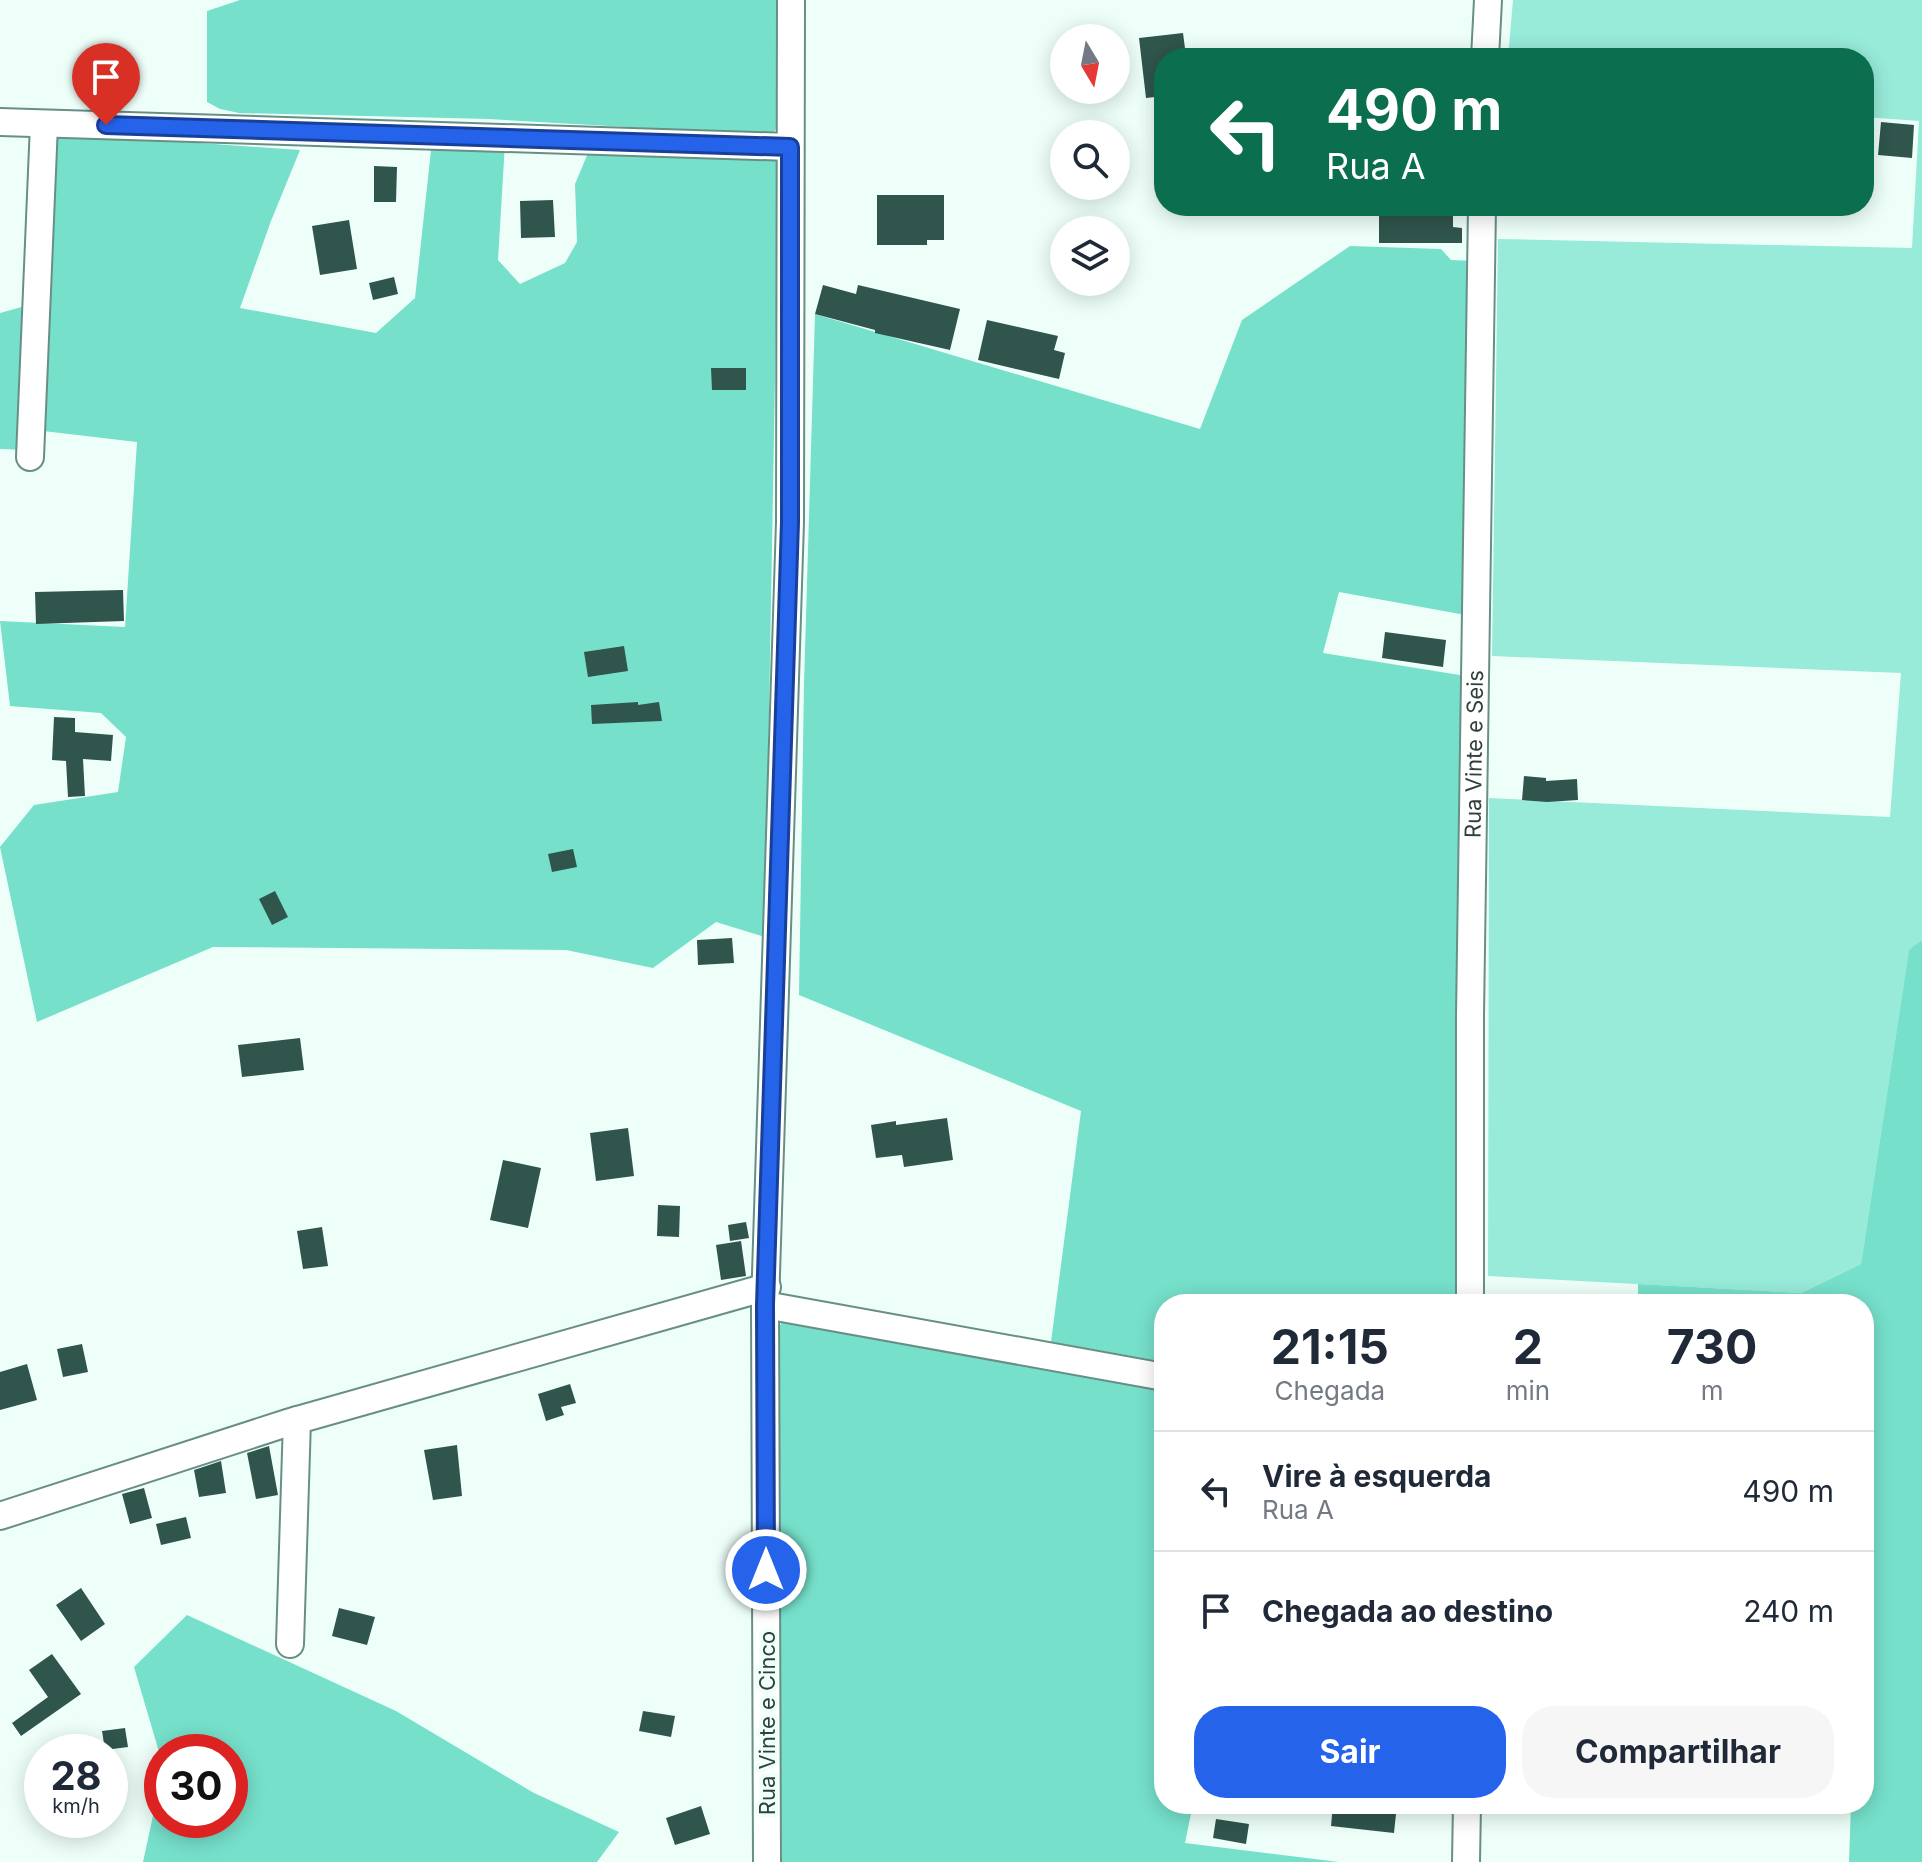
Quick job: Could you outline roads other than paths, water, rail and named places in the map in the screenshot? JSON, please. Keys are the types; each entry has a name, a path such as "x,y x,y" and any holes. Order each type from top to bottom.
{"street":[{"name":"Rua Vinte e Cinco","path":"767,1862 766,1296 790,522 791,0"},
{"path":"1486,48 1488,0"},
{"path":"0,122 790,147"},
{"path":"30,457 44,124"},
{"name":"Rua Vinte e Seis","path":"1470,1294 1470,1015 1482,216"},
{"path":"0,1516 297,1420 766,1296 1154,1375"},
{"path":"290,1644 297,1420"},
{"path":"1466,1862 1467,1814"}]}
